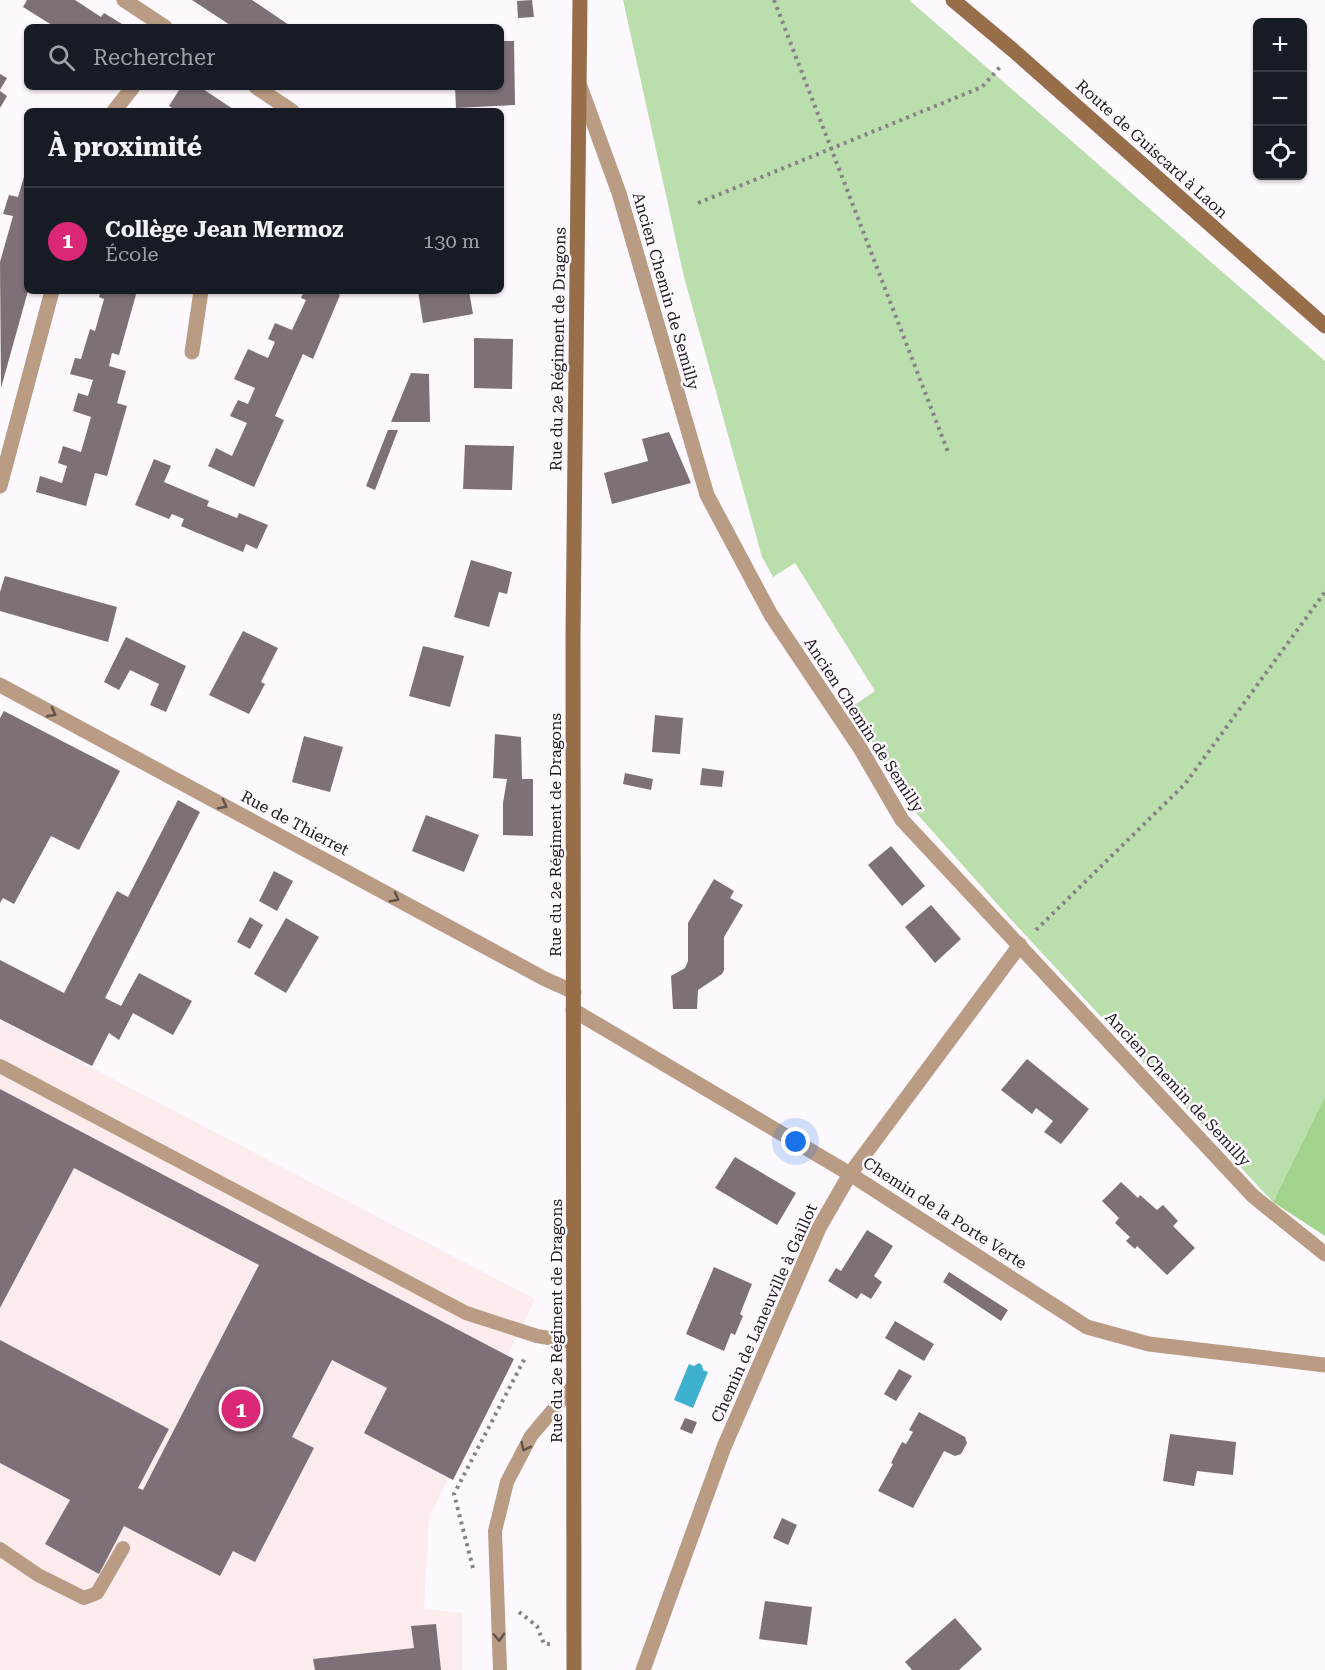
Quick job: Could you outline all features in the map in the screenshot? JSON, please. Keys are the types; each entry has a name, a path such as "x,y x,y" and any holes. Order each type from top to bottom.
{"street":[{"path":"124,0 160,24"},
{"name":"Rue du 2e Régiment de Dragons","path":"574,1670 573,636 580,0"},
{"name":"Route de Guiscard à Laon","path":"953,0 1014,51 1325,326"},
{"name":"Ancien Chemin de Semilly","path":"580,86 619,193 707,495 771,615 860,748 902,820 1253,1197 1325,1254"},
{"path":"116,108 131,90"},
{"path":"260,90 288,108"},
{"path":"0,486 51,294"},
{"path":"192,352 201,294"},
{"name":"Rue de Thierret","path":"0,685 573,992"},
{"name":"Chemin de Laneuville à Gaillot","path":"643,1670 724,1447 819,1228 850,1174 1020,945"},
{"name":"Chemin de la Porte Verte","path":"573,1010 850,1174 1087,1327 1149,1344 1325,1365"}],"lane":[{"path":"0,1066 466,1313 537,1336 573,1342"},
{"path":"500,1670 495,1531 507,1482 531,1436 574,1385"},
{"path":"0,1549 38,1575 84,1598 97,1593 123,1548"}],"path":[{"path":"774,0 948,452"},
{"path":"698,203 982,87 1014,51"},
{"path":"1020,945 1185,784 1325,592"}],"shaded area":[{"path":"0,1020 535,1299 429,1518 424,1609 462,1613 462,1670 0,1670"}],"green space":[{"path":"623,0 909,0 1325,361 1325,1096 1273,1202 1015,924 918,815 850,708 875,691 795,563 773,577 762,557 684,277"},
{"path":"1325,1096 1325,1236 1273,1202"}],"water":[{"path":"699,1363 703,1370 708,1372 693,1408 674,1400 689,1364 694,1366"}],"building":[{"path":"27,0 75,0 101,17 104,13 122,24 50,24 23,7"},
{"path":"192,0 252,0 288,24 228,24"},
{"path":"532,0 534,17 518,18 517,1"},
{"path":"504,41 514,41 515,105 456,108 455,90 504,90"},
{"path":"0,74 7,78 0,90"},
{"path":"179,90 204,90 232,108 172,108 169,106"},
{"path":"0,91 7,96 0,108"},
{"path":"24,177 24,294 27,294 1,388 0,262 13,216 3,214 9,195 18,197"},
{"path":"100,294 136,294 119,355 112,353 109,366 126,371 117,403 127,406 107,476 95,473 86,506 36,492 40,476 62,483 67,466 58,463 63,446 81,452 91,417 73,411 78,393 88,396 93,380 70,374 75,358 81,359 90,329 95,331 104,299 99,297"},
{"path":"303,294 340,295 313,359 303,354 275,416 284,420 254,487 208,466 216,448 232,456 247,423 230,416 238,400 248,404 255,388 234,379 248,349 268,358 275,342 268,339 275,323 292,330 306,300 301,298"},
{"path":"418,294 470,294 473,314 423,323"},
{"path":"474,338 513,339 512,389 474,388"},
{"path":"411,373 429,374 430,422 391,422"},
{"path":"388,430 398,430 375,490 366,486"},
{"path":"669,432 691,483 612,504 604,473 648,461 642,439"},
{"path":"465,445 514,446 512,490 463,489"},
{"path":"154,459 171,466 164,482 209,501 207,506 237,518 239,513 268,525 257,549 246,544 243,552 181,526 184,519 172,514 169,519 135,505"},
{"path":"471,560 512,572 507,594 499,592 489,627 454,617"},
{"path":"5,576 117,607 108,642 0,611 0,592"},
{"path":"243,631 278,648 261,682 265,684 249,714 209,695"},
{"path":"126,637 186,666 166,712 150,705 159,684 130,670 119,690 104,682"},
{"path":"423,646 464,656 450,707 409,696"},
{"path":"4,711 120,771 79,850 51,836 14,904 3,898 0,903 0,718"},
{"path":"655,715 683,718 680,754 652,752"},
{"path":"495,734 521,737 522,779 533,779 533,836 503,835 503,803 507,779 493,778"},
{"path":"304,736 343,747 330,792 292,782"},
{"path":"702,768 724,771 722,787 700,785"},
{"path":"625,773 653,779 651,790 623,784"},
{"path":"178,800 200,812 105,998 121,1006 139,973 192,1001 173,1035 133,1013 119,1040 109,1033 92,1066 0,1019 0,960 64,993 117,891 128,897"},
{"path":"426,815 479,835 464,872 412,851"},
{"path":"891,846 925,886 902,906 868,865"},
{"path":"274,871 293,881 277,911 259,901"},
{"path":"714,879 734,891 730,898 743,905 724,937 724,970 722,974 698,990 697,1009 673,1009 671,976 685,968 688,961 688,923"},
{"path":"931,905 961,939 935,963 905,927"},
{"path":"250,917 263,925 250,949 237,942"},
{"path":"286,918 319,937 286,993 254,974"},
{"path":"1027,1059 1089,1109 1061,1144 1044,1132 1053,1121 1036,1108 1032,1114 1001,1090"},
{"path":"0,1089 514,1359 453,1480 364,1433 387,1388 332,1360 292,1437 314,1448 255,1562 233,1551 220,1576 124,1526 99,1574 45,1544 70,1500 0,1463 0,1340 169,1429 138,1488 143,1490 259,1265 74,1168 0,1308"},
{"path":"735,1157 796,1193 777,1225 715,1188"},
{"path":"1121,1182 1138,1198 1140,1195 1157,1210 1163,1205 1178,1221 1173,1226 1195,1248 1167,1275 1137,1246 1135,1249 1126,1241 1130,1237 1115,1223 1119,1218 1102,1201"},
{"path":"867,1230 893,1246 874,1276 882,1282 871,1299 861,1293 857,1299 828,1281 836,1268 841,1271"},
{"path":"714,1267 752,1284 740,1314 743,1316 735,1335 731,1333 724,1351 686,1334"},
{"path":"949,1272 1008,1310 1001,1321 943,1282"},
{"path":"895,1321 934,1344 924,1361 885,1338"},
{"path":"899,1369 912,1376 896,1401 884,1394"},
{"path":"919,1412 965,1437 967,1443 961,1454 955,1456 944,1451 913,1508 878,1491 902,1442 906,1444 913,1432 909,1430"},
{"path":"685,1418 697,1422 692,1434 680,1429"},
{"path":"1170,1434 1236,1442 1233,1475 1197,1471 1194,1486 1163,1481"},
{"path":"782,1518 797,1525 788,1545 773,1538"},
{"path":"765,1601 812,1607 807,1645 759,1639"},
{"path":"955,1618 982,1649 959,1670 912,1670 905,1662"},
{"path":"436,1624 441,1670 315,1670 313,1659 414,1648 411,1626"}],"place":[{"name":"Collège Jean Mermoz","path":"241,1409"}]}
